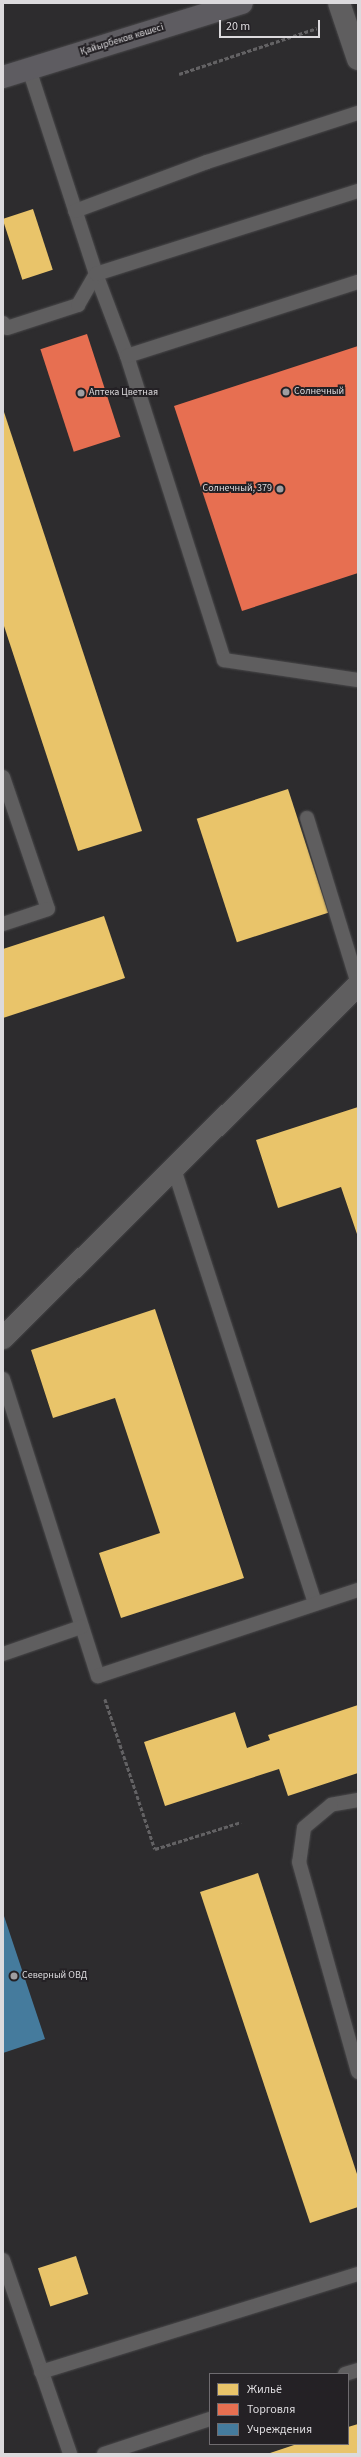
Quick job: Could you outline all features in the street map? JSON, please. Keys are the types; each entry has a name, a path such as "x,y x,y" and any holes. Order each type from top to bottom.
{"main road":[{"name":"Қайырбеков көшесі","path":"3,77 242,3"}],"street":[{"path":"342,11 358,59"},
{"path":"3,1338 358,985"}],"lane":[{"path":"29,69 96,274 127,356 224,660 358,680"},
{"path":"75,211 207,162 358,113"},
{"path":"3,323 7,328 78,304 96,274 358,191"},
{"path":"127,356 358,282"},
{"path":"3,777 48,908 3,924"},
{"path":"307,818 358,985"},
{"path":"174,1169 315,1604"},
{"path":"3,1379 81,1627 98,1676 358,1590"},
{"path":"3,1654 81,1627"},
{"path":"358,1800 331,1805 304,1828 299,1862 358,2072"},
{"path":"3,2260 70,2454"},
{"path":"42,2372 358,2274"},
{"path":"348,2373 358,2370"},
{"path":"104,2454 209,2419"}],"path":[{"path":"179,74 342,11"},
{"path":"98,1676 155,1849 241,1822"}],"building: Жильё":[{"path":"33,209 53,270 22,280 3,219"},
{"path":"3,409 142,831 78,851 3,623"},
{"path":"288,789 328,913 237,942 197,819"},
{"path":"104,916 125,978 3,1018 3,949"},
{"path":"358,1107 358,1237 341,1187 278,1208 256,1140"},
{"path":"155,1309 244,1578 121,1618 99,1553 160,1533 115,1398 53,1418 31,1350"},
{"path":"358,1705 358,1773 288,1796 279,1769 165,1806 144,1742 235,1712 247,1748 270,1740 268,1735"},
{"path":"258,1873 358,2177 358,2207 310,2223 200,1892"},
{"path":"76,2256 88,2294 50,2306 38,2268"},
{"path":"358,2424 358,2454 267,2454 294,2445 349,2445 349,2427"}],"building: Торговля":[{"name":"Аптека Цветная","path":"87,334 120,437 74,452 40,349"},
{"name":"Солнечный, 379","path":"358,346 358,573 242,611 174,406"}],"building: Учреждения":[{"name":"Северный ОВД","path":"3,1913 45,2039 3,2053"}],"place":[{"name":"Солнечный","path":"286,392"},
{"name":"Аптека Цветная","path":"81,393"},
{"name":"Солнечный, 379","path":"280,489"},
{"name":"Северный ОВД","path":"14,1976"}]}
